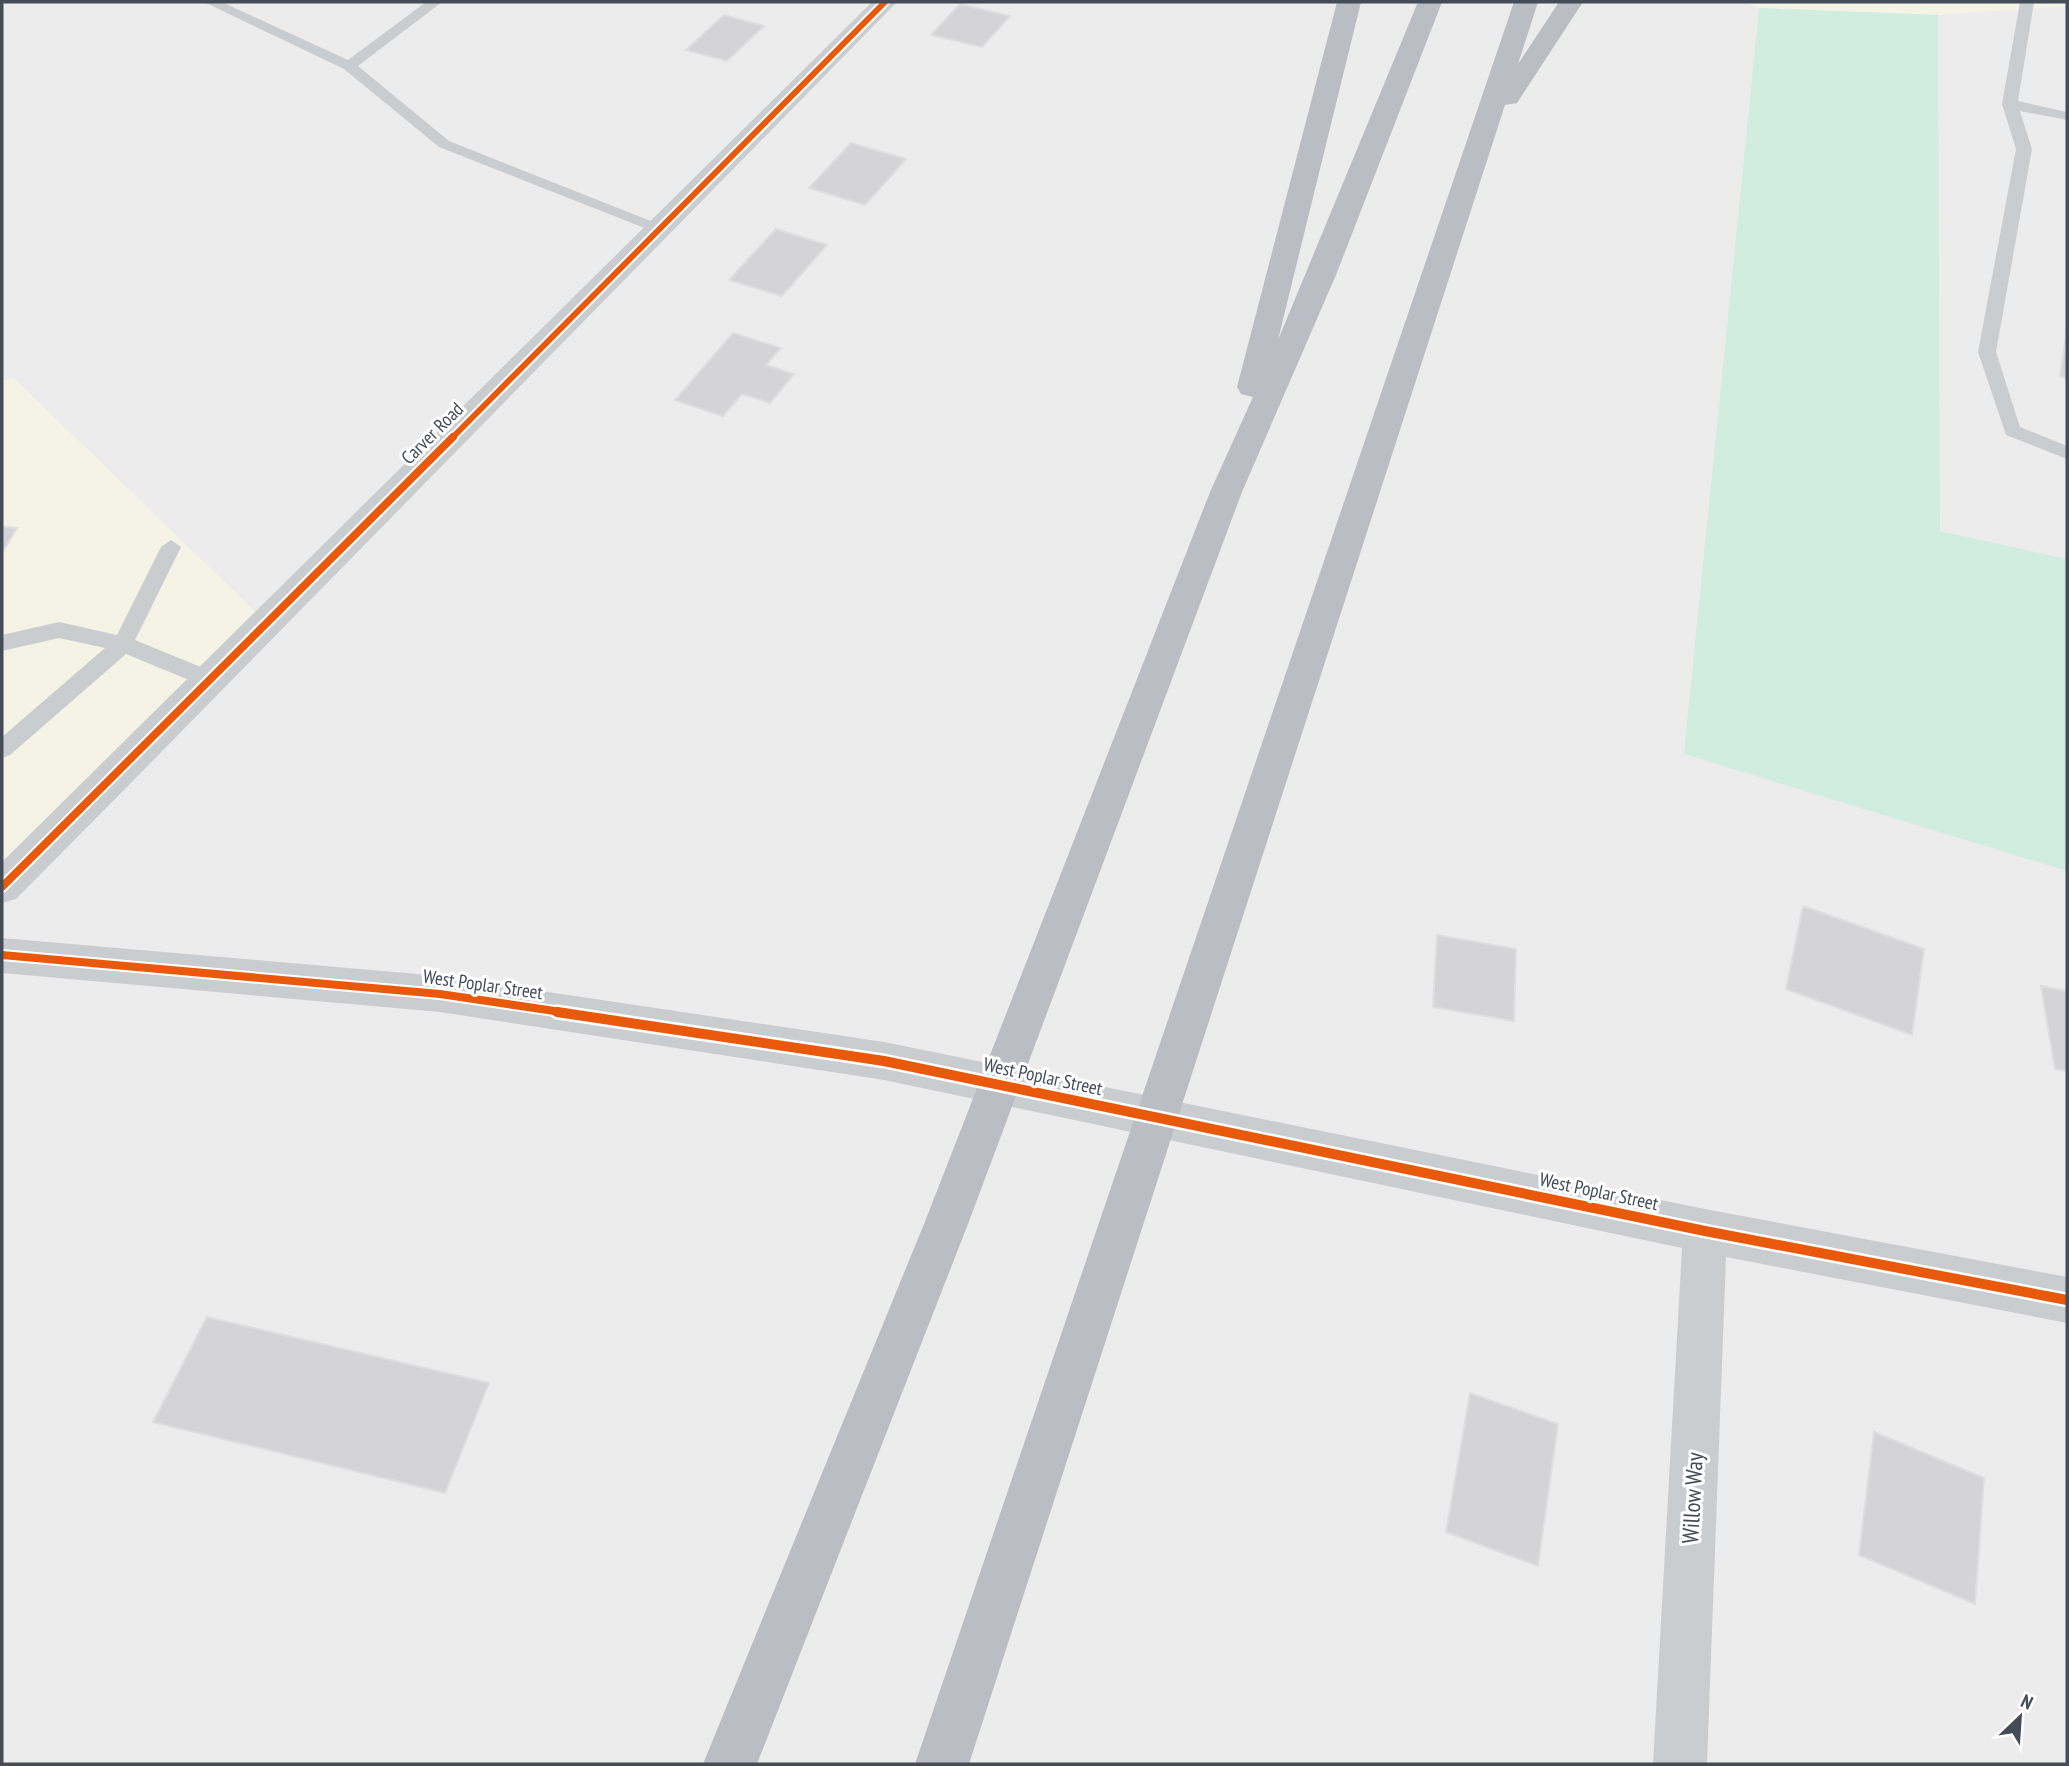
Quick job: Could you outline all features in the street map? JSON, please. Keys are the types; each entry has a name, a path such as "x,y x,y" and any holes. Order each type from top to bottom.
{"highway":[{"path":"1226,492 1349,2"},
{"path":"730,1764 946,1224 1226,492 1322,275 1430,2"},
{"path":"942,1764 1526,2"},
{"path":"1482,134 1571,2"}],"street":[{"name":"Carver Road","path":"2,887 213,681 658,228 885,2"},
{"name":"West Poplar Street","path":"2,955 440,994 884,1061 1705,1231 2067,1300"},
{"name":"Willow Way","path":"1680,1764 1705,1231"}],"lane":[{"path":"349,66 435,2"},
{"path":"2026,2 2010,104 2024,149 1987,352 2012,431 2067,453"},
{"path":"221,4 349,66 444,144 658,228"},
{"path":"2010,104 2067,116"},
{"path":"6,739 123,643 171,547"},
{"path":"2,643 59,631 123,643 213,681"}],"shaded area":[{"path":"1743,2 2067,2 2067,6 1938,15 1759,8"},
{"path":"14,378 269,625 2,869 2,381"}],"green space":[{"path":"1759,8 1938,15 1940,531 2067,559 2067,871 1684,754"}],"building":[{"path":"960,4 1010,16 982,47 931,35"},
{"path":"724,15 764,26 727,61 686,50"},
{"path":"851,143 906,159 865,205 809,188"},
{"path":"776,229 827,245 782,296 729,280"},
{"path":"2067,331 2067,379 2060,376"},
{"path":"733,333 781,348 766,365 794,374 770,403 742,394 723,416 675,400"},
{"path":"2,527 17,528 2,553"},
{"path":"1803,906 1924,949 1912,1035 1786,989"},
{"path":"1437,935 1516,949 1514,1021 1433,1007"},
{"path":"2041,986 2067,991 2067,1071 2055,1069"},
{"path":"207,1317 489,1383 445,1493 153,1422"},
{"path":"1470,1393 1558,1424 1538,1566 1446,1532"},
{"path":"1874,1432 1984,1478 1975,1604 1859,1555"}],"cycle path":[{"path":"2,887 885,2"},
{"path":"2,955 440,994 884,1061 1705,1231 2067,1300"}]}
